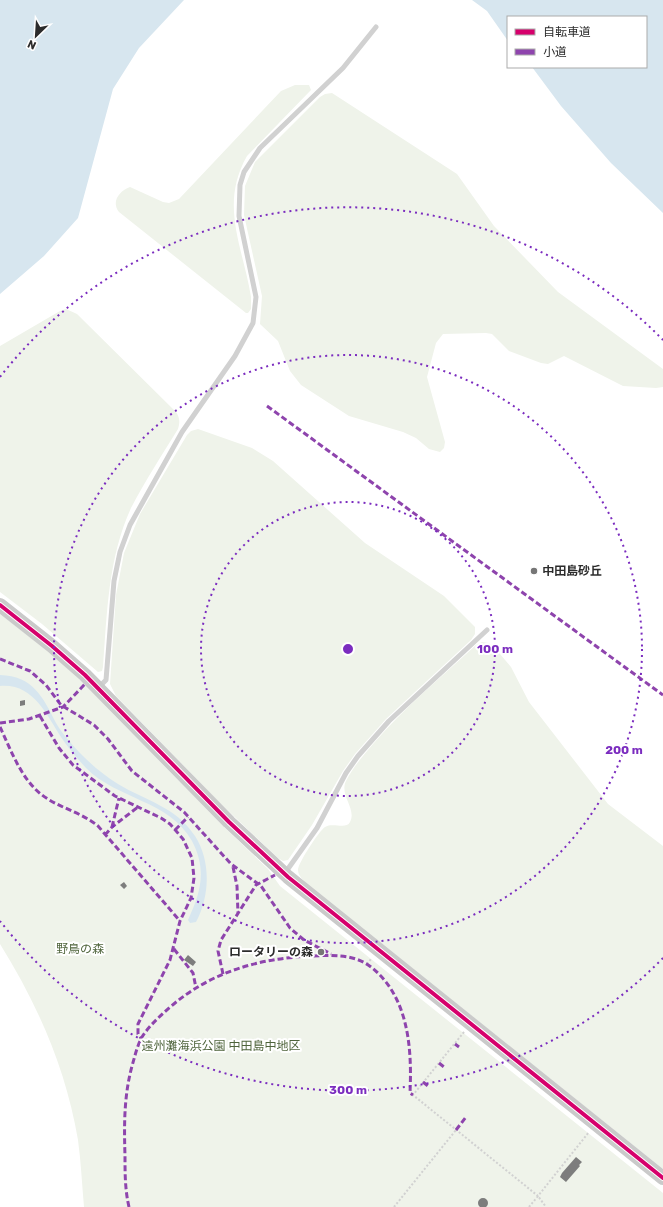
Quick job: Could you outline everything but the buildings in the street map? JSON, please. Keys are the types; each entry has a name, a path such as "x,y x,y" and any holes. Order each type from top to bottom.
{"street":[{"path":"0,604 52,646 98,688 229,822 285,874 663,1178"}],"lane":[{"path":"98,688 106,680 114,581 120,552 130,524 182,432 235,356 253,323 256,297 239,216 240,185 244,172 251,159 260,148 344,68 376,27"},
{"path":"285,874 317,828 346,773 358,756 389,721 487,630"}],"path":[{"path":"367,964 372,957"},
{"path":"465,1031 413,1095 538,1196 546,1207"},
{"path":"394,1207 456,1130"},
{"path":"529,1207 590,1131"}],"green space":[{"path":"295,85 309,85 311,90 247,156 239,174 235,192 234,209 236,226 251,297 251,309 248,313 246,313 119,212 116,201 117,197 123,191 130,187 163,202 169,203 179,199 281,91"},
{"path":"332,93 457,174 494,226 558,292 663,369 663,387 623,386 564,356 548,364 541,363 509,351 492,334 443,334 436,343 427,377 445,442 444,448 440,452 429,449 416,438 403,432 349,416 301,385 290,371 278,341 260,324 262,296 244,215 245,186 255,162 320,97 325,94"},
{"path":"66,309 77,314 176,412 179,420 178,429 136,498 123,527 117,546 110,586 103,667 102,671 98,672 42,624 0,592 0,346"},
{"path":"198,429 252,448 273,461 365,543 444,596 475,627 475,634 471,640 386,719 355,754 343,771 312,825 288,860 283,861 278,858 220,803 116,696 110,684 116,595 124,553 140,514 187,435 191,431"},
{"name":"遠州灘海浜公園 中田島中地区","path":"0,614 48,651 80,680 224,827 268,869 280,886 663,1193 663,1207 84,1207 78,1140 66,1088 49,1038 27,990 0,944"},
{"path":"482,642 489,643 494,647 511,667 529,702 608,804 663,846 663,1169 308,885 298,872 299,866 305,854 325,827 332,825 342,826 350,822 352,817 344,786 355,766 362,757 410,705 476,645"}],"shaded area":[{"path":"0,0 184,0 139,48 113,89 78,218 44,256 0,294"},
{"path":"472,0 663,0 663,213 611,163 561,106 533,68 647,68 647,16 507,16 507,40 487,11"},
{"path":"0,675 21,679 29,684 41,697 65,736 99,771 118,784 169,811 187,826 195,836 204,856 207,879 204,901 196,922 190,923 188,920 193,910 199,890 201,871 200,862 192,841 182,827 157,808 99,779 76,757 37,702 21,689 11,686 0,686"}],"marked path":[{"path":"267,406 663,695"},
{"path":"0,659 30,671 46,685 61,705 94,725 108,739 132,771 184,812 231,864 261,886 290,928 304,940 331,954"},
{"path":"0,723 29,719 63,707 85,684"},
{"path":"40,716 59,748 73,765 115,796 161,818 170,824 183,839 192,858 194,878 191,898 180,921 170,960 138,1024 138,1034 141,1038"},
{"path":"0,727 17,764 28,781 42,795 98,826 180,921"},
{"path":"112,827 119,798"},
{"path":"105,835 112,827 138,807"},
{"path":"175,830 188,817"},
{"path":"233,867 237,886 238,914"},
{"path":"223,974 218,951 221,940 256,885 275,875"},
{"path":"174,949 193,973 196,988"},
{"path":"129,1207 125,1175 125,1110 129,1077 139,1044 148,1029 169,1008 201,985 218,976 255,964 293,957 344,956 358,960 371,967 384,979 401,1008 409,1042 410,1093 413,1095"},
{"path":"455,1044 459,1047"},
{"path":"439,1063 444,1067"},
{"path":"423,1082 428,1086"},
{"path":"456,1130 466,1117"}],"cycle path":[{"path":"0,605 52,646 85,675 229,822 288,877 663,1178"}],"place":[{"name":"中田島砂丘","path":"534,571"},
{"name":"ロータリーの森","path":"321,952"}],"park label":[{"name":"野鳥の森","path":"80,949"}]}
